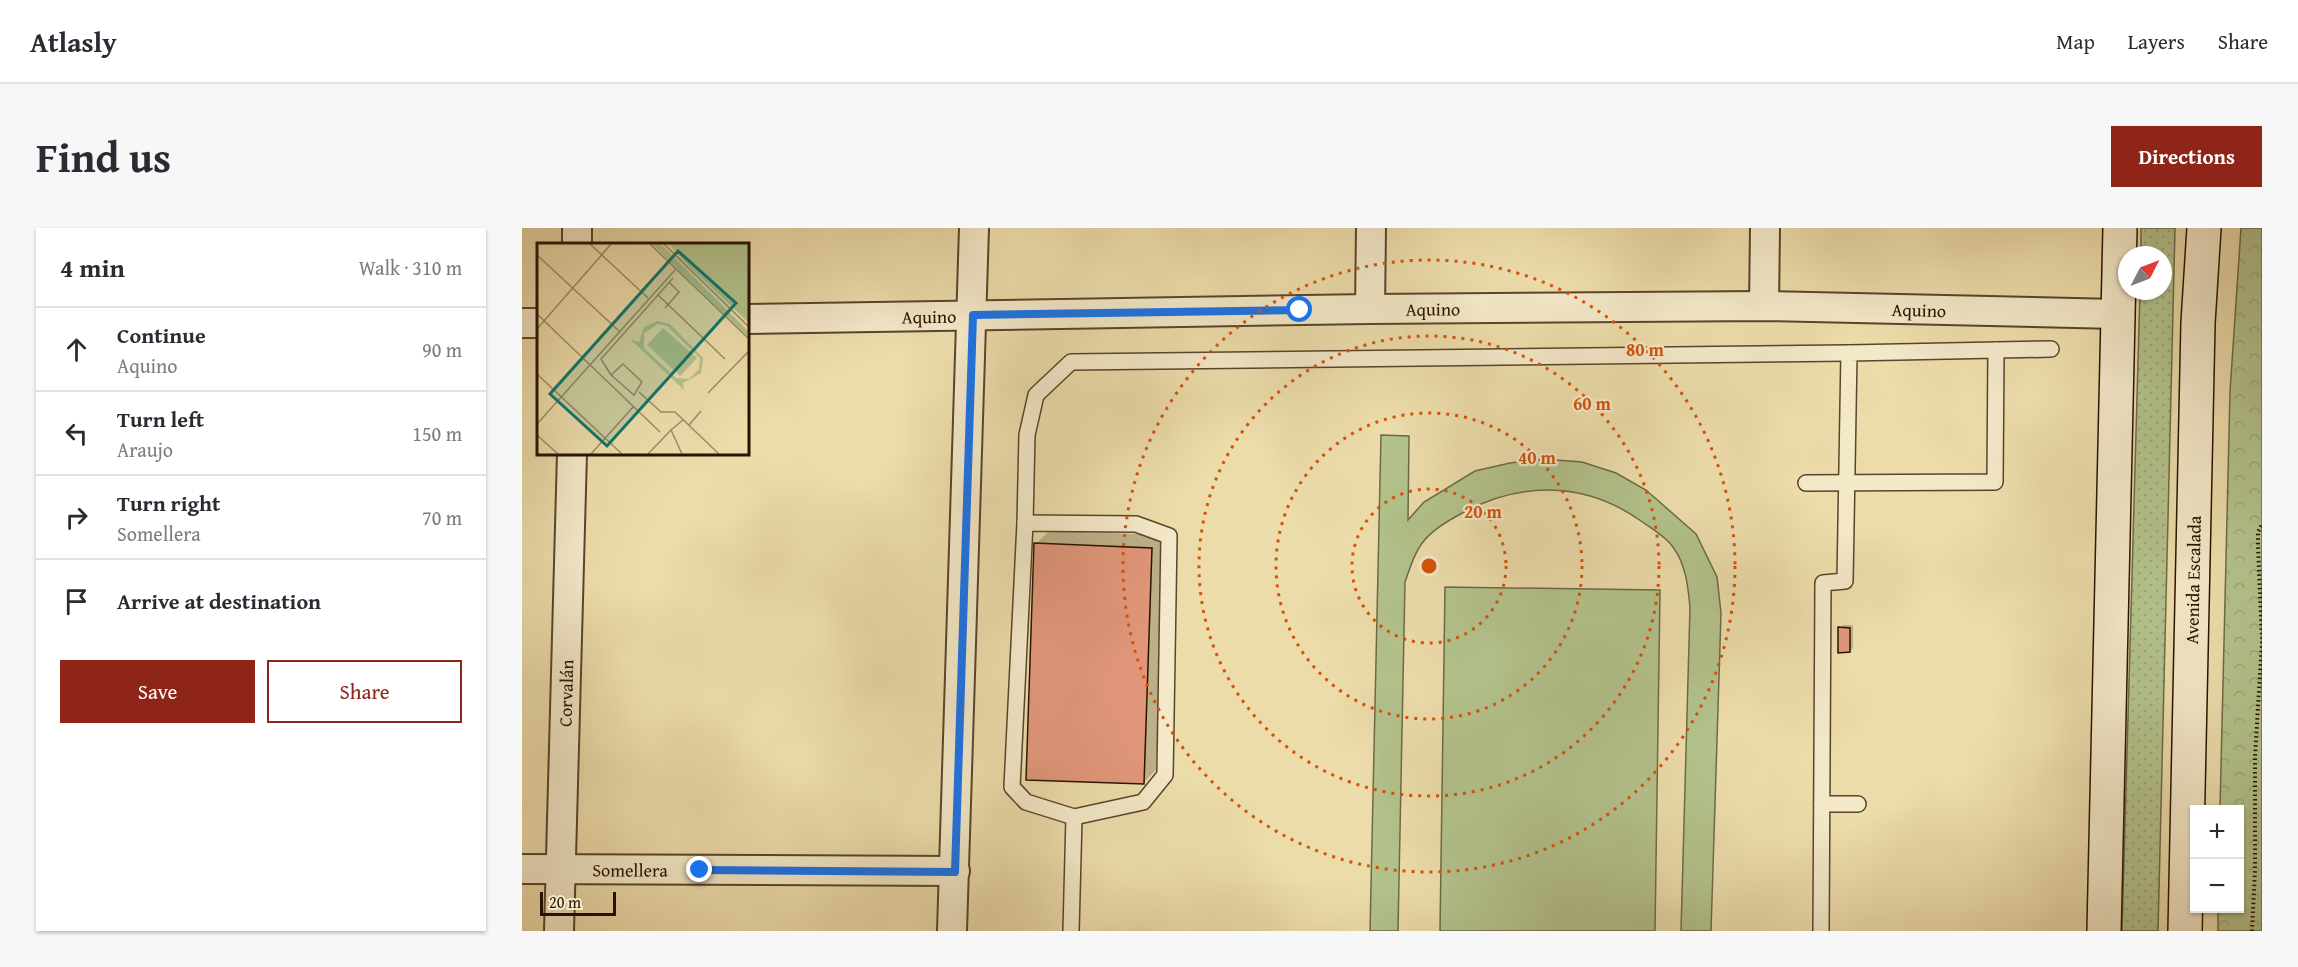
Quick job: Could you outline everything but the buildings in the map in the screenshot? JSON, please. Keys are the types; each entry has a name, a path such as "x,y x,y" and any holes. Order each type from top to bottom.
{"main road":[{"path":"2104,931 2120,228"},
{"name":"Avenida Escalada","path":"2185,931 2198,323 2204,228"}],"street":[{"path":"952,931 974,228"},
{"path":"1370,309 1371,228"},
{"path":"1764,306 1765,228"},
{"name":"Aquino","path":"748,319 1370,309 1764,306 2117,314"},
{"name":"Corvalán","path":"559,931 572,454"},
{"name":"Somellera","path":"522,869 955,872"}],"lane":[{"path":"1806,483 1995,482 1996,350"},
{"path":"1024,523 1136,524 1169,536 1165,775 1143,802 1074,817 1026,802 1012,787 1027,435 1036,395 1071,362 2051,350"},
{"path":"1821,931 1823,583 1845,581 1849,353"},
{"path":"1822,804 1858,804"},
{"path":"1071,931 1074,817"}],"path":[{"path":"2252,931 2255,870 2255,757 2262,641 2258,545 2262,524"}],"green space":[{"path":"2141,228 2175,228 2158,931 2122,931 2140,300 2172,300 2172,246 2141,246"},
{"path":"2241,228 2262,228 2262,931 2218,931 2218,913 2244,913 2244,805 2220,805 2230,392"},
{"path":"1381,435 1409,436 1408,520 1424,502 1475,471 1543,459 1582,462 1616,473 1646,490 1696,534 1717,577 1721,613 1711,931 1681,931 1690,607 1684,568 1666,539 1619,508 1596,498 1573,492 1550,490 1526,491 1480,504 1441,526 1426,538 1413,560 1405,582 1398,931 1370,931"},
{"path":"1445,587 1660,590 1655,931 1440,931"}],"route":[{"path":"700,870 955,872 973,315 1300,310"}]}
